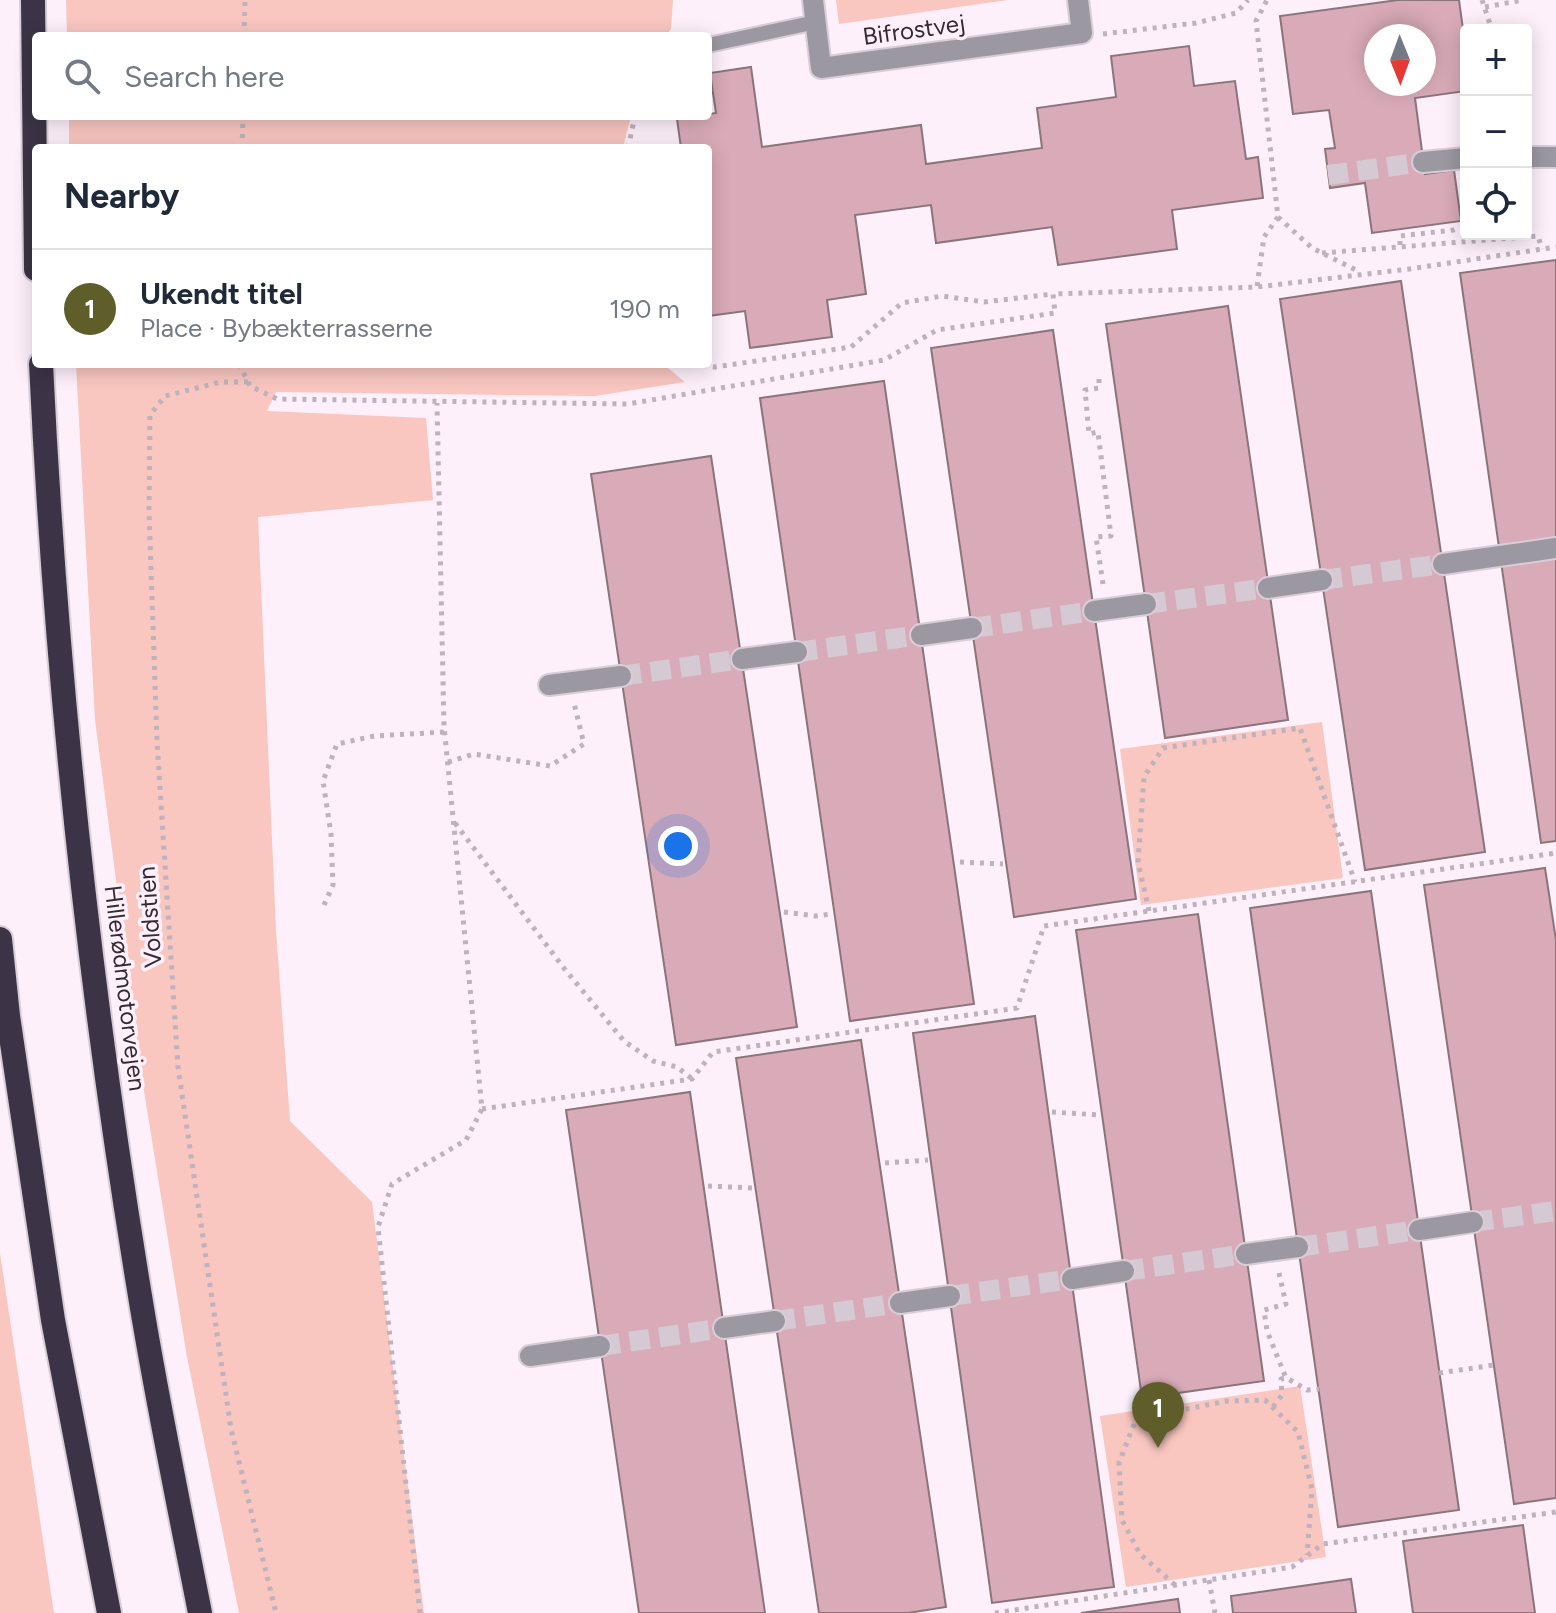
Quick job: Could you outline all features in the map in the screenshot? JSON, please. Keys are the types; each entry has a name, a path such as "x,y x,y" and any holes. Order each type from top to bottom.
{"highway":[{"path":"33,0 33,32"},
{"path":"34,120 35,144"},
{"name":"Hillerødmotorvejen","path":"41,368 63,689 98,1012 142,1310 200,1613"},
{"path":"0,939 8,1016 53,1320 109,1613"}],"street":[{"name":"Bifrostvej","path":"813,0 821,68 1082,33"},
{"path":"1078,0 1082,33"},
{"path":"1532,157 1556,157"},
{"path":"1423,162 1460,159"},
{"path":"1443,564 1556,548"},
{"path":"1268,588 1322,580"},
{"path":"1094,611 1146,604"},
{"path":"921,635 972,628"},
{"path":"742,659 797,652"},
{"path":"560,684 621,676"},
{"path":"1419,1230 1473,1222"},
{"path":"1246,1254 1298,1247"},
{"path":"1072,1279 1124,1271"},
{"path":"900,1303 950,1296"},
{"path":"724,1328 775,1321"},
{"path":"530,1356 600,1346"}],"lane":[{"path":"712,44 816,22"}],"path":[{"path":"244,32 245,0"},
{"path":"1082,33 1109,35 1196,23 1236,13 1248,0"},
{"path":"1267,0 1256,21 1278,217 1312,248 1362,273"},
{"path":"1490,24 1484,3 1523,0"},
{"path":"242,144 243,120"},
{"path":"629,144 634,120"},
{"path":"1257,287 1264,237 1278,217"},
{"path":"1400,245 1400,236 1460,227"},
{"path":"1322,253 1538,236 1542,249"},
{"path":"712,367 851,347 902,303 942,296 984,302 1053,294 1257,287 1556,247"},
{"path":"241,368 250,386 277,399 628,404 884,360 937,330 1055,313 1053,294"},
{"path":"1099,379 1099,388 1085,390 1089,434 1098,432 1111,536 1096,537 1103,584"},
{"name":"Voldstien","path":"248,382 221,382 165,396 150,415 149,512 157,741 178,1067 231,1429 276,1613"},
{"path":"420,1613 378,1227 392,1184 466,1140 482,1109 445,732 437,403"},
{"path":"448,762 474,754 550,766 584,744 560,684"},
{"path":"1149,911 1138,862 1144,777 1163,748 1300,728 1355,882"},
{"path":"324,905 333,885 331,834 323,781 337,744 374,736 445,732"},
{"path":"453,821 563,967 624,1041 653,1061 677,1067 692,1079"},
{"path":"482,1109 692,1079 713,1052 1017,1008 1044,926 1556,853"},
{"path":"960,862 1003,864"},
{"path":"784,912 815,916 831,914"},
{"path":"1052,1112 1100,1115"},
{"path":"885,1163 928,1160"},
{"path":"708,1186 753,1188"},
{"path":"1275,1250 1286,1304 1264,1310 1267,1331 1286,1378 1307,1390 1319,1389"},
{"path":"1439,1373 1494,1365"},
{"path":"1273,1407 1282,1395 1281,1379 1286,1378"},
{"path":"1175,1585 1140,1554 1122,1520 1119,1463 1136,1419 1227,1401 1265,1400 1298,1432 1312,1489 1307,1556"},
{"path":"995,1613 1292,1567 1323,1544 1556,1512"},
{"path":"1209,1580 1215,1613"}],"shaded area":[{"path":"66,0 673,0 669,32 67,32"},
{"path":"836,0 1008,0 839,24"},
{"path":"69,120 630,120 624,144 69,144"},
{"path":"76,368 668,368 685,382 595,396 276,392 267,411 426,418 433,500 258,517 276,931 290,1121 372,1202 424,1613 239,1613 187,1357 143,1085 95,720"},
{"path":"1322,722 1343,878 1141,905 1120,749"},
{"path":"0,1253 53,1607 54,1613 0,1613"},
{"path":"1300,1386 1326,1557 1126,1587 1100,1416"}],"building":[{"path":"1398,0 1459,0 1462,24 1460,92 1436,95 1436,24 1364,24 1364,96 1430,96 1415,98 1425,174 1454,170 1460,221 1372,233 1365,183 1330,188 1325,149 1335,148 1329,110 1293,114 1280,16"},
{"path":"1189,46 1194,86 1235,81 1246,159 1258,157 1263,198 1172,210 1177,249 1058,265 1052,227 936,243 931,205 855,215 866,294 827,300 832,337 750,348 745,311 712,315 712,144 680,144 677,120 712,120 712,114 716,113 712,73 751,67 762,147 921,125 926,164 1042,148 1037,108 1116,97 1111,56"},
{"path":"1556,260 1556,841 1541,843 1460,273"},
{"path":"1401,281 1485,852 1365,870 1280,299"},
{"path":"1228,306 1288,720 1165,738 1106,324"},
{"path":"1053,330 1136,899 1014,917 931,348"},
{"path":"884,381 974,1004 850,1021 760,398"},
{"path":"711,456 797,1027 676,1045 591,474"},
{"path":"1545,868 1556,940 1556,1498 1514,1504 1424,885"},
{"path":"1371,891 1459,1510 1338,1527 1250,908"},
{"path":"1198,914 1264,1381 1142,1398 1076,930"},
{"path":"1035,1016 1114,1587 992,1603 913,1033"},
{"path":"861,1040 946,1607 908,1613 819,1613 736,1058"},
{"path":"690,1092 765,1613 639,1613 566,1110"},
{"path":"1523,1525 1535,1613 1413,1613 1403,1541"},
{"path":"1351,1579 1356,1613 1233,1613 1231,1596"},
{"path":"1178,1599 1180,1613 1081,1613"}],"tunnel":[{"path":"1328,175 1423,162"},
{"path":"1322,580 1443,564"},
{"path":"1146,604 1268,588"},
{"path":"972,628 1094,611"},
{"path":"797,652 921,635"},
{"path":"621,676 742,659"},
{"path":"1473,1222 1556,1211"},
{"path":"1298,1247 1419,1230"},
{"path":"1124,1271 1246,1254"},
{"path":"950,1296 1072,1279"},
{"path":"775,1321 900,1303"},
{"path":"600,1346 724,1328"}],"place":[{"name":"Ukendt titel","path":"1158,1448"}]}
